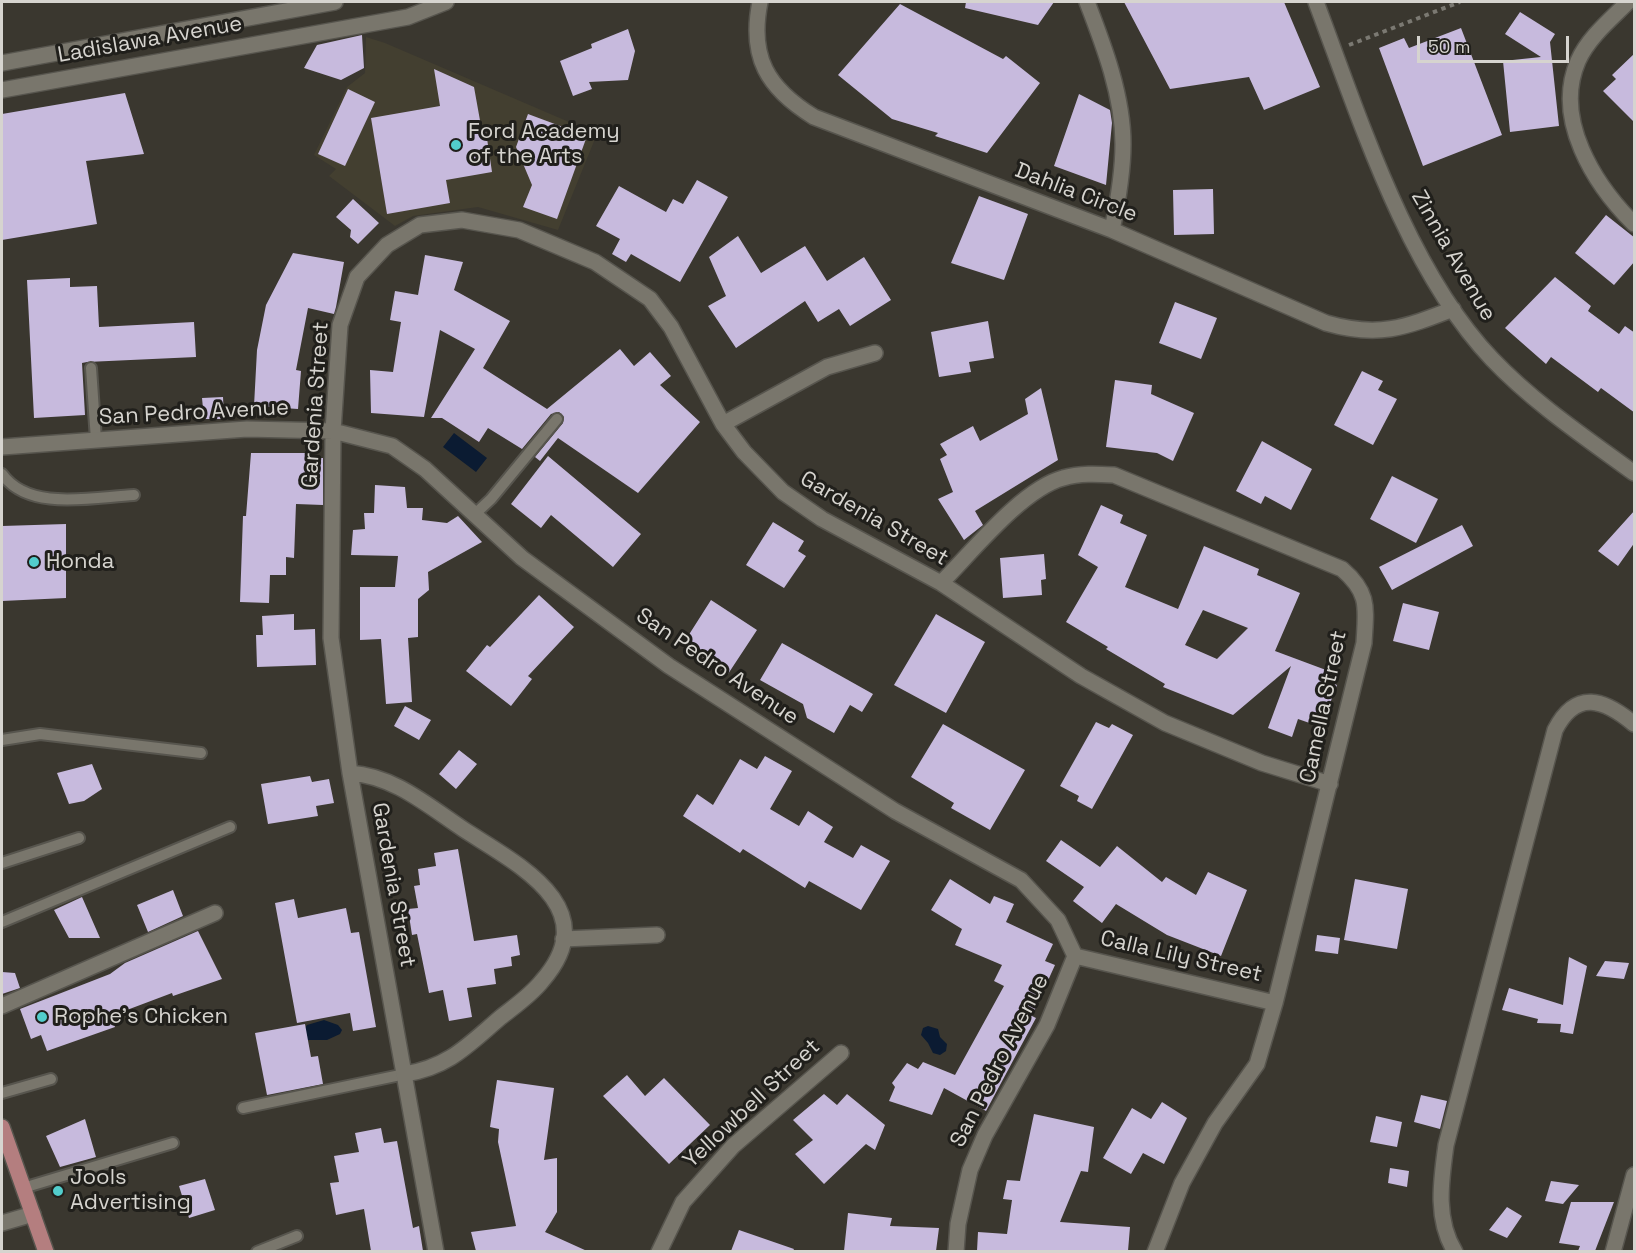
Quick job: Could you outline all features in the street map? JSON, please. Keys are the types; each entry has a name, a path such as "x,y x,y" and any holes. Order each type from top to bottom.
{"main road":[{"path":"2,1127 46,1251"}],"street":[{"name":"Ladislawa Avenue","path":"2,63 334,2"},
{"path":"334,2 338,29"},
{"name":"Ladislawa Avenue","path":"2,90 408,16 446,2"},
{"name":"Dahlia Circle","path":"760,2 756,41 764,70 775,88 791,103 814,117 1112,230 1326,323 1354,331 1384,331 1414,324 1453,309"},
{"path":"1087,2 1102,42 1116,92 1123,141 1121,186 1112,230"},
{"name":"Zinnia Avenue","path":"1316,2 1399,214 1453,309 1492,360 1515,381 1566,423 1633,468"},
{"path":"1628,2 1589,43 1579,61 1570,99 1571,122 1578,143 1633,220"},
{"path":"66,51 71,77"},
{"name":"Gardenia Street","path":"436,1251 350,773 331,638 333,431 340,325 357,277 387,245 420,225 462,220 519,230 595,262 650,299 671,327 723,424 744,452 783,492 822,519 941,583 1081,676 1165,723 1262,763 1330,784"},
{"path":"723,424 827,368 874,353"},
{"name":"San Pedro Avenue","path":"2,447 247,429 333,431 392,446 425,469 522,558 669,666 895,811 1021,880 1058,920 1075,956 1047,1025 985,1135 970,1170 958,1224 956,1251"},
{"name":"Camella Street","path":"941,583 1026,497 1061,478 1087,474 1114,475 1342,568 1359,584 1365,622 1364,643 1275,1003 1257,1064 1215,1123 1182,1183 1155,1251"},
{"path":"1455,1251 1443,1223 1441,1200 1446,1145 1555,730 1571,707 1583,702 1595,702 1608,706 1635,724"},
{"path":"350,773 366,774 390,781 542,883 560,908 563,939 552,967 535,989 443,1063 426,1070 405,1074"},
{"path":"2,1006 215,913"},
{"path":"563,939 657,935"},
{"name":"Calla Lily Street","path":"1075,956 1275,1003"},
{"name":"Yellowbell Street","path":"659,1251 683,1202 733,1146 841,1053"},
{"path":"1613,1251 1635,1174"},
{"path":"2,1223 33,1214"}],"lane":[{"path":"91,368 96,440"},
{"path":"475,514 491,499 557,419"},
{"path":"2,474 10,486 38,499 135,495"},
{"path":"2,740 40,734 201,753"},
{"path":"2,922 230,827"},
{"path":"2,864 79,838"},
{"path":"243,1108 405,1074"},
{"path":"2,1093 51,1078"},
{"path":"23,1188 174,1143"},
{"path":"256,1251 297,1236"}],"path":[{"path":"1334,50 1460,2"}],"shaded area":[{"name":"Ford Academy of the Arts","path":"366,37 385,43 597,134 558,230 478,207 413,216 395,226 329,176 336,169 314,155 347,87 365,73"}],"water":[{"path":"454,433 487,458 476,472 443,447"},
{"path":"324,1020 338,1025 342,1030 340,1034 327,1040 306,1040 303,1031 307,1025"},
{"path":"928,1026 938,1029 940,1037 947,1044 946,1051 940,1055 933,1053 921,1035 923,1028"}],"building":[{"path":"966,2 1054,2 1038,25 965,8"},
{"path":"1124,2 1284,2 1320,87 1264,110 1249,77 1170,89"},
{"path":"900,4 1003,59 1006,56 1040,83 987,153 935,136 938,133 892,119 838,75"},
{"path":"1520,12 1555,34 1550,42 1559,126 1510,132 1503,61 1541,57 1505,34"},
{"path":"1461,28 1502,135 1423,166 1379,48 1404,38 1409,48"},
{"path":"628,29 635,51 628,80 589,82 592,89 573,96 560,61 592,48 591,44"},
{"path":"362,35 364,68 341,80 304,68 317,45"},
{"path":"1635,53 1635,123 1603,91 1616,79 1612,75"},
{"path":"434,69 474,87 481,126 485,125 492,172 446,180 450,203 387,214 371,118 440,106"},
{"path":"348,89 375,102 345,166 318,154"},
{"path":"125,93 144,154 86,161 97,224 2,240 2,114"},
{"path":"1079,94 1110,110 1112,123 1106,185 1054,166"},
{"path":"528,114 587,136 557,219 523,207 532,185 516,147"},
{"path":"697,180 728,197 680,282 631,254 626,262 612,254 620,239 596,226 619,186 666,212 673,199 683,204"},
{"path":"1213,189 1214,234 1174,235 1173,190"},
{"path":"979,196 1028,214 1004,280 951,263"},
{"path":"353,199 379,223 358,244 350,237 351,230 336,217"},
{"path":"1606,215 1635,238 1635,261 1614,285 1575,253"},
{"path":"738,236 761,273 805,246 827,281 864,257 891,300 850,326 839,309 818,322 805,301 736,348 708,306 726,296 709,257"},
{"path":"293,253 344,262 336,307 334,314 308,308 296,370 301,371 298,409 254,406 257,350 266,305"},
{"path":"425,255 463,262 454,290 510,321 483,368 547,409 620,349 634,366 650,352 671,376 660,385 700,422 638,493 558,438 540,461 535,457 563,423 564,417 559,412 551,414 522,449 488,428 479,442 442,418 431,418 475,349 440,330 424,417 371,413 370,370 393,372 401,322 390,320 395,291 418,295"},
{"path":"1555,277 1591,306 1588,311 1619,334 1625,326 1635,333 1635,413 1601,388 1598,392 1551,357 1546,364 1505,328"},
{"path":"70,278 70,287 97,286 99,327 194,322 196,357 82,363 85,415 34,418 27,280"},
{"path":"1175,302 1217,318 1201,359 1159,343"},
{"path":"988,321 994,358 969,362 971,372 939,377 931,332"},
{"path":"1362,371 1383,381 1378,390 1397,399 1373,445 1334,425"},
{"path":"1115,380 1152,385 1151,394 1194,413 1173,461 1157,453 1106,447"},
{"path":"1041,388 1058,460 975,511 983,525 964,540 938,499 953,492 940,459 947,455 940,444 973,426 980,441 1028,414 1025,399"},
{"path":"223,397 224,419 204,419 202,398"},
{"path":"1262,441 1312,469 1291,510 1265,496 1261,504 1236,491"},
{"path":"251,453 306,453 306,458 323,458 323,505 296,504 294,558 286,557 286,575 270,575 269,603 240,602 243,516 246,516"},
{"path":"548,456 641,534 613,567 551,515 541,528 511,504"},
{"path":"1392,476 1438,499 1416,543 1370,519"},
{"path":"375,485 405,487 407,508 423,508 422,520 447,523 458,516 482,542 428,572 429,590 418,599 418,637 408,638 412,702 386,704 381,639 360,640 360,587 395,587 398,556 351,555 353,530 365,529 364,513 374,513"},
{"path":"1101,505 1123,515 1120,523 1147,535 1125,587 1178,609 1204,546 1259,569 1257,575 1300,593 1275,651 1326,670 1322,679 1337,685 1321,727 1298,719 1292,737 1268,728 1291,666 1233,715 1163,687 1165,684 1066,622 1098,567 1078,555","holes":["1203,610 1248,628 1217,659 1185,645"]},
{"path":"1635,510 1635,542 1618,566 1598,551"},
{"path":"773,522 804,541 798,551 806,556 784,588 746,565"},
{"name":"Honda","path":"66,524 66,598 2,601 2,526"},
{"path":"1462,525 1473,546 1392,590 1379,567"},
{"path":"1044,554 1046,579 1041,580 1042,595 1003,598 1000,558"},
{"path":"539,595 574,627 528,676 532,679 511,706 466,671 487,645 490,647"},
{"path":"711,600 757,630 728,674 683,644"},
{"path":"1403,603 1439,612 1429,650 1393,641"},
{"path":"294,614 294,630 315,629 316,665 257,667 256,635 263,635 262,616"},
{"path":"936,614 985,642 946,713 894,685"},
{"path":"782,643 873,694 862,712 850,705 834,733 807,718 803,704 760,680"},
{"path":"405,706 431,720 419,740 394,726"},
{"path":"1096,722 1109,728 1112,724 1133,735 1092,809 1077,801 1079,796 1060,786"},
{"path":"943,724 1025,770 990,830 951,808 954,803 911,777"},
{"path":"459,750 477,764 456,789 439,774"},
{"path":"765,756 792,771 770,809 799,826 808,811 833,827 824,842 853,858 861,845 890,861 861,910 809,881 805,888 743,849 740,853 683,816 697,794 713,805 740,759 757,769"},
{"path":"92,764 102,789 84,801 69,804 57,773"},
{"path":"310,776 312,782 329,779 334,803 316,806 318,816 268,824 261,784"},
{"path":"1061,840 1100,867 1117,846 1162,882 1166,877 1196,895 1208,872 1247,890 1221,956 1167,935 1116,904 1102,923 1073,901 1084,887 1046,861"},
{"path":"458,849 474,941 517,935 520,955 511,957 512,966 494,969 496,984 467,988 472,1017 449,1021 443,990 429,993 417,934 412,935 408,909 418,908 414,886 420,885 418,869 436,866 434,853"},
{"path":"950,879 990,904 994,896 1014,904 1006,922 1053,944 1045,961 1055,965 1032,1016 1036,1018 986,1111 944,1088 932,1115 889,1101 895,1087 892,1083 907,1063 918,1069 923,1062 955,1075 1004,986 994,981 1002,965 955,945 962,929 931,910"},
{"path":"1355,879 1408,889 1397,949 1344,940"},
{"path":"173,890 183,916 148,932 137,905"},
{"path":"82,897 100,938 69,938 54,910"},
{"path":"294,899 298,918 346,908 351,933 359,932 376,1027 353,1031 350,1013 297,1023 275,903"},
{"path":"198,931 222,979 173,996 172,993 111,1016 115,1027 47,1051 41,1035 31,1039 20,1009 110,974 125,963"},
{"path":"1317,935 1340,938 1338,954 1315,951"},
{"path":"1569,957 1587,966 1573,1034 1560,1032 1561,1024 1537,1023 1538,1019 1502,1010 1509,988 1563,1005"},
{"path":"1605,961 1629,963 1624,979 1596,976"},
{"path":"2,972 15,973 20,988 2,994"},
{"path":"305,1024 311,1057 318,1056 323,1084 267,1095 255,1033"},
{"path":"627,1075 645,1096 664,1078 710,1125 669,1164 603,1096"},
{"path":"497,1080 554,1088 544,1160 557,1158 557,1212 545,1232 587,1251 476,1251 471,1232 516,1226 498,1142 499,1129 490,1127"},
{"path":"824,1094 837,1105 847,1094 885,1125 875,1150 866,1144 824,1184 795,1154 813,1140 793,1120"},
{"path":"1421,1095 1447,1101 1440,1129 1414,1122"},
{"path":"1162,1102 1187,1118 1164,1164 1143,1153 1131,1174 1103,1158 1132,1108 1151,1119"},
{"path":"1034,1114 1094,1127 1088,1172 1081,1171 1060,1222 1130,1227 1128,1251 977,1251 978,1232 1007,1234 1012,1200 1003,1199 1007,1180 1020,1181"},
{"path":"1376,1116 1402,1122 1397,1147 1370,1142"},
{"path":"85,1119 96,1157 60,1167 46,1136"},
{"path":"381,1128 384,1143 397,1141 413,1228 419,1226 423,1251 371,1251 364,1209 336,1215 330,1183 339,1182 334,1156 359,1152 355,1133"},
{"path":"1390,1168 1409,1171 1407,1187 1388,1183"},
{"path":"205,1179 215,1210 189,1218 179,1186"},
{"path":"1551,1181 1579,1185 1563,1204 1545,1201"},
{"path":"1571,1202 1614,1202 1595,1251 1578,1251 1580,1246 1559,1243"},
{"path":"1507,1207 1522,1216 1507,1238 1489,1230"},
{"path":"848,1213 892,1218 890,1226 939,1228 936,1251 844,1251"},
{"path":"739,1230 794,1249 793,1251 731,1251"}],"place":[{"name":"Ford Academy of the Arts","path":"456,145"},
{"name":"Honda","path":"34,562"},
{"name":"Rophe's Chicken","path":"42,1017"},
{"name":"Jools Advertising","path":"58,1191"}]}
